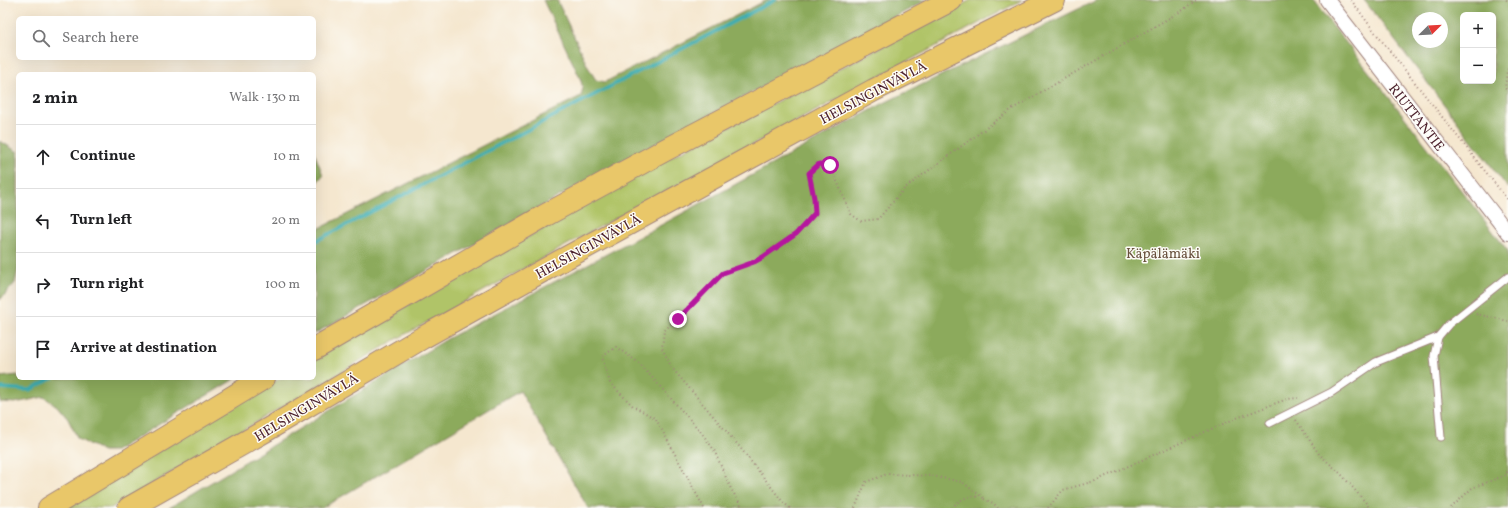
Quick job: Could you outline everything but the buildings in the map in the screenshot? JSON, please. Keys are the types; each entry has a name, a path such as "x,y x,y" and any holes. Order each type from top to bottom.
{"highway":[{"path":"316,348 544,216 665,150 952,0"},
{"name":"HELSINGINVÄYLÄ","path":"130,508 265,431 422,338 564,259 874,90 1054,0"},
{"path":"49,508 261,380"}],"street":[{"name":"RIUTTANTIE","path":"1327,0 1508,233"}],"lane":[{"path":"1270,423 1326,395 1376,362 1438,337 1449,324 1508,277"},
{"path":"1438,337 1434,356 1441,437"}],"path":[{"path":"790,508 783,502 738,445 672,368 662,348 664,331 723,273 754,262 796,234 815,213 814,198 809,173 819,164 830,165 850,214 860,221 878,219 905,188 1012,109 1183,10 1196,0"},
{"path":"1351,0 1508,200"},
{"path":"1508,70 1505,88 1508,92"},
{"path":"1466,311 1508,321"},
{"path":"704,508 656,419 633,406 610,383 602,357 616,347 639,363 702,432 714,450 731,489 743,508"},
{"path":"1048,508 1063,490 1095,481 1234,419 1287,399 1326,395"},
{"path":"1291,413 1319,454 1341,474 1369,508"},
{"path":"1451,508 1472,488 1506,475 1508,470"},
{"path":"855,508 866,482 886,474 933,476 962,482 985,499"},
{"path":"952,508 957,502 967,496 979,496 993,503 998,508"}],"green space":[{"path":"543,0 557,0 588,67 596,80 605,82 767,0 927,0 617,164 316,333 316,230 581,96 583,88 580,78"},
{"path":"971,0 1022,0 601,226 395,340 111,508 66,508 278,380 316,380 316,357 652,167"},
{"name":"Käpälämäki","path":"1097,0 1314,0 1508,251 1508,508 588,508 520,391 322,508 169,508 447,339 663,224 884,103"},
{"path":"1364,0 1508,0 1508,188"},
{"path":"0,141 16,151 16,278 15,283 0,300"},
{"path":"316,157 323,175 316,184"},
{"path":"16,375 16,380 233,380 115,451 103,451 78,439 68,419 57,406 44,397 15,403 0,402 0,377"}],"waterway":[{"path":"316,241 775,0"},
{"path":"0,388 30,390 49,380"}],"route":[{"path":"678,319 723,273 754,262 796,234 815,213 814,198 809,173 819,164 830,165"}]}
